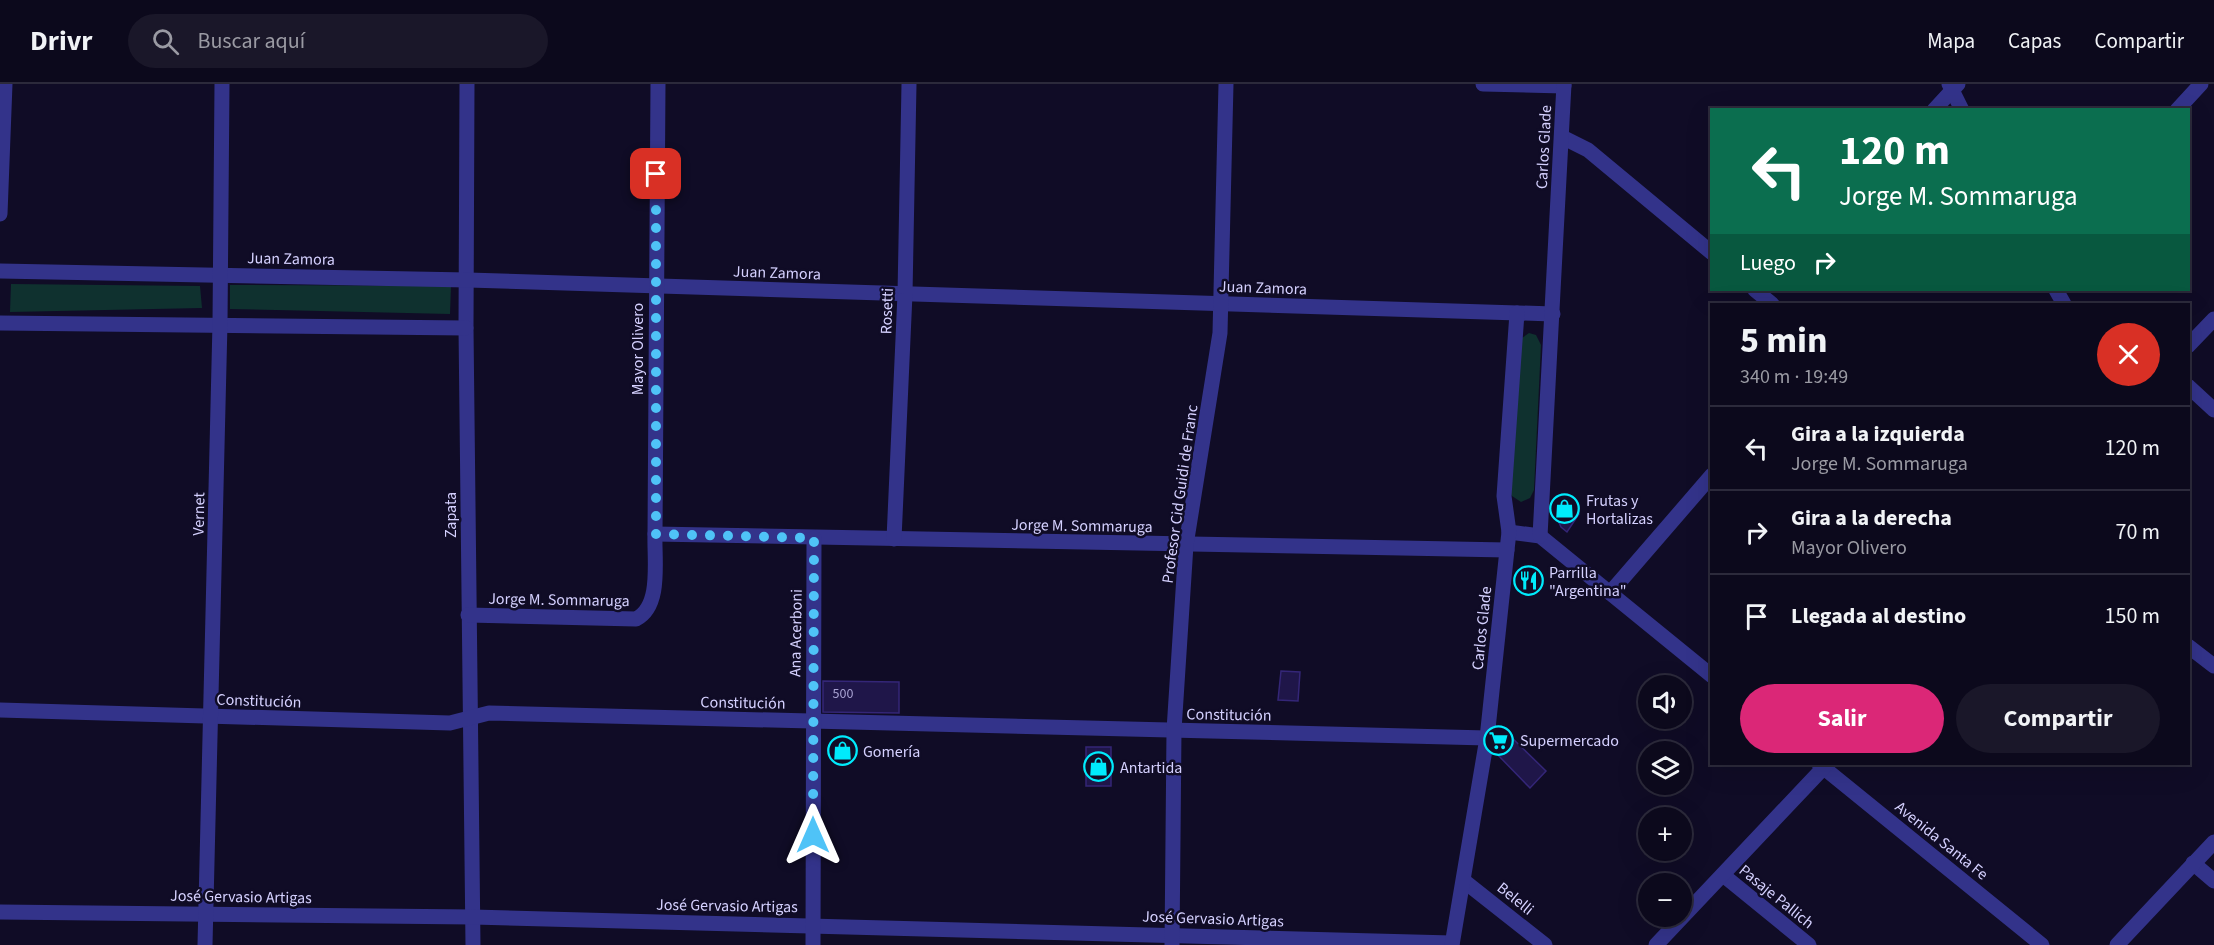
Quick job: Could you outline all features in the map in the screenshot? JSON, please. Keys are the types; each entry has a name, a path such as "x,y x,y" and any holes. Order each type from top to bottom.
{"street":[{"path":"0,214 5,84"},
{"name":"Vernet","path":"205,945 220,323 222,84"},
{"name":"Zapata","path":"467,84 468,280 466,328 473,945"},
{"name":"Mayor Olivero","path":"647,614 652,600 656,534 655,286 658,84"},
{"name":"Rosetti","path":"894,538 905,294 909,84"},
{"name":"Profesor Cid Guidi de Franc","path":"1172,940 1174,730 1186,545 1217,356 1221,303 1226,84"},
{"path":"1484,84 1564,85"},
{"path":"2179,108 2201,84"},
{"name":"Carlos Glade","path":"1540,536 1564,85"},
{"path":"1936,108 1953,86"},
{"path":"1953,86 1961,108"},
{"path":"1562,136 1588,150 1710,251"},
{"name":"Juan Zamora","path":"0,271 468,280 1553,314"},
{"name":"Carlos Glade","path":"1452,944 1487,738 1508,550 1509,532 1504,496 1517,313"},
{"path":"2190,344 2214,319"},
{"path":"0,323 220,323 466,328"},
{"path":"2190,388 2214,410"},
{"path":"1610,593 1710,478"},
{"path":"1509,532 1540,536 1710,674"},
{"name":"Jorge M. Sommaruga","path":"656,534 1508,550"},
{"name":"Ana Acerboni","path":"813,945 814,538"},
{"name":"Jorge M. Sommaruga","path":"468,615 636,619 647,614"},
{"path":"2190,648 2214,666"},
{"name":"Constitución","path":"0,710 450,723 489,713 1487,738"},
{"path":"1656,945 1723,876 1824,765"},
{"name":"Avenida Santa Fe","path":"1824,765 2042,945"},
{"path":"2117,945 2214,842"},
{"path":"2193,864 2214,880"},
{"name":"Pasaje Pallich","path":"1723,876 1809,945"},
{"name":"Belelli","path":"1464,881 1545,945"},
{"name":"José Gervasio Artigas","path":"0,912 473,917 813,926 1172,940 1452,944"}],"green space":[{"path":"11,284 200,286 202,308 10,312"},
{"path":"230,285 451,286 450,314 230,309"},
{"path":"1529,333 1536,335 1541,345 1534,490 1530,498 1521,502 1509,494 1522,338"}],"building":[{"name":"Frutas y Hortalizas","path":"1559,501 1579,514 1567,532 1561,527 1557,518"},
{"name":"Parrilla \"Argentina\"","path":"1523,570 1538,574 1534,591 1519,587"},
{"path":"1281,671 1300,672 1298,701 1278,700"},
{"path":"823,681 899,682 899,713 823,712"},
{"path":"1497,732 1510,736 1546,771 1530,788 1495,752"},
{"name":"Gomería","path":"832,742 854,743 853,759 831,758"},
{"name":"Antartida","path":"1086,747 1111,747 1111,786 1086,786"}],"place":[{"name":"Frutas y Hortalizas","path":"1565,509"},
{"name":"Parrilla \"Argentina\"","path":"1528,581"},
{"name":"Supermercado","path":"1499,740"},
{"name":"Gomería","path":"842,751"},
{"name":"Antartida","path":"1099,767"}],"route":[{"path":"656,174 656,534 814,538 813,835"}]}
